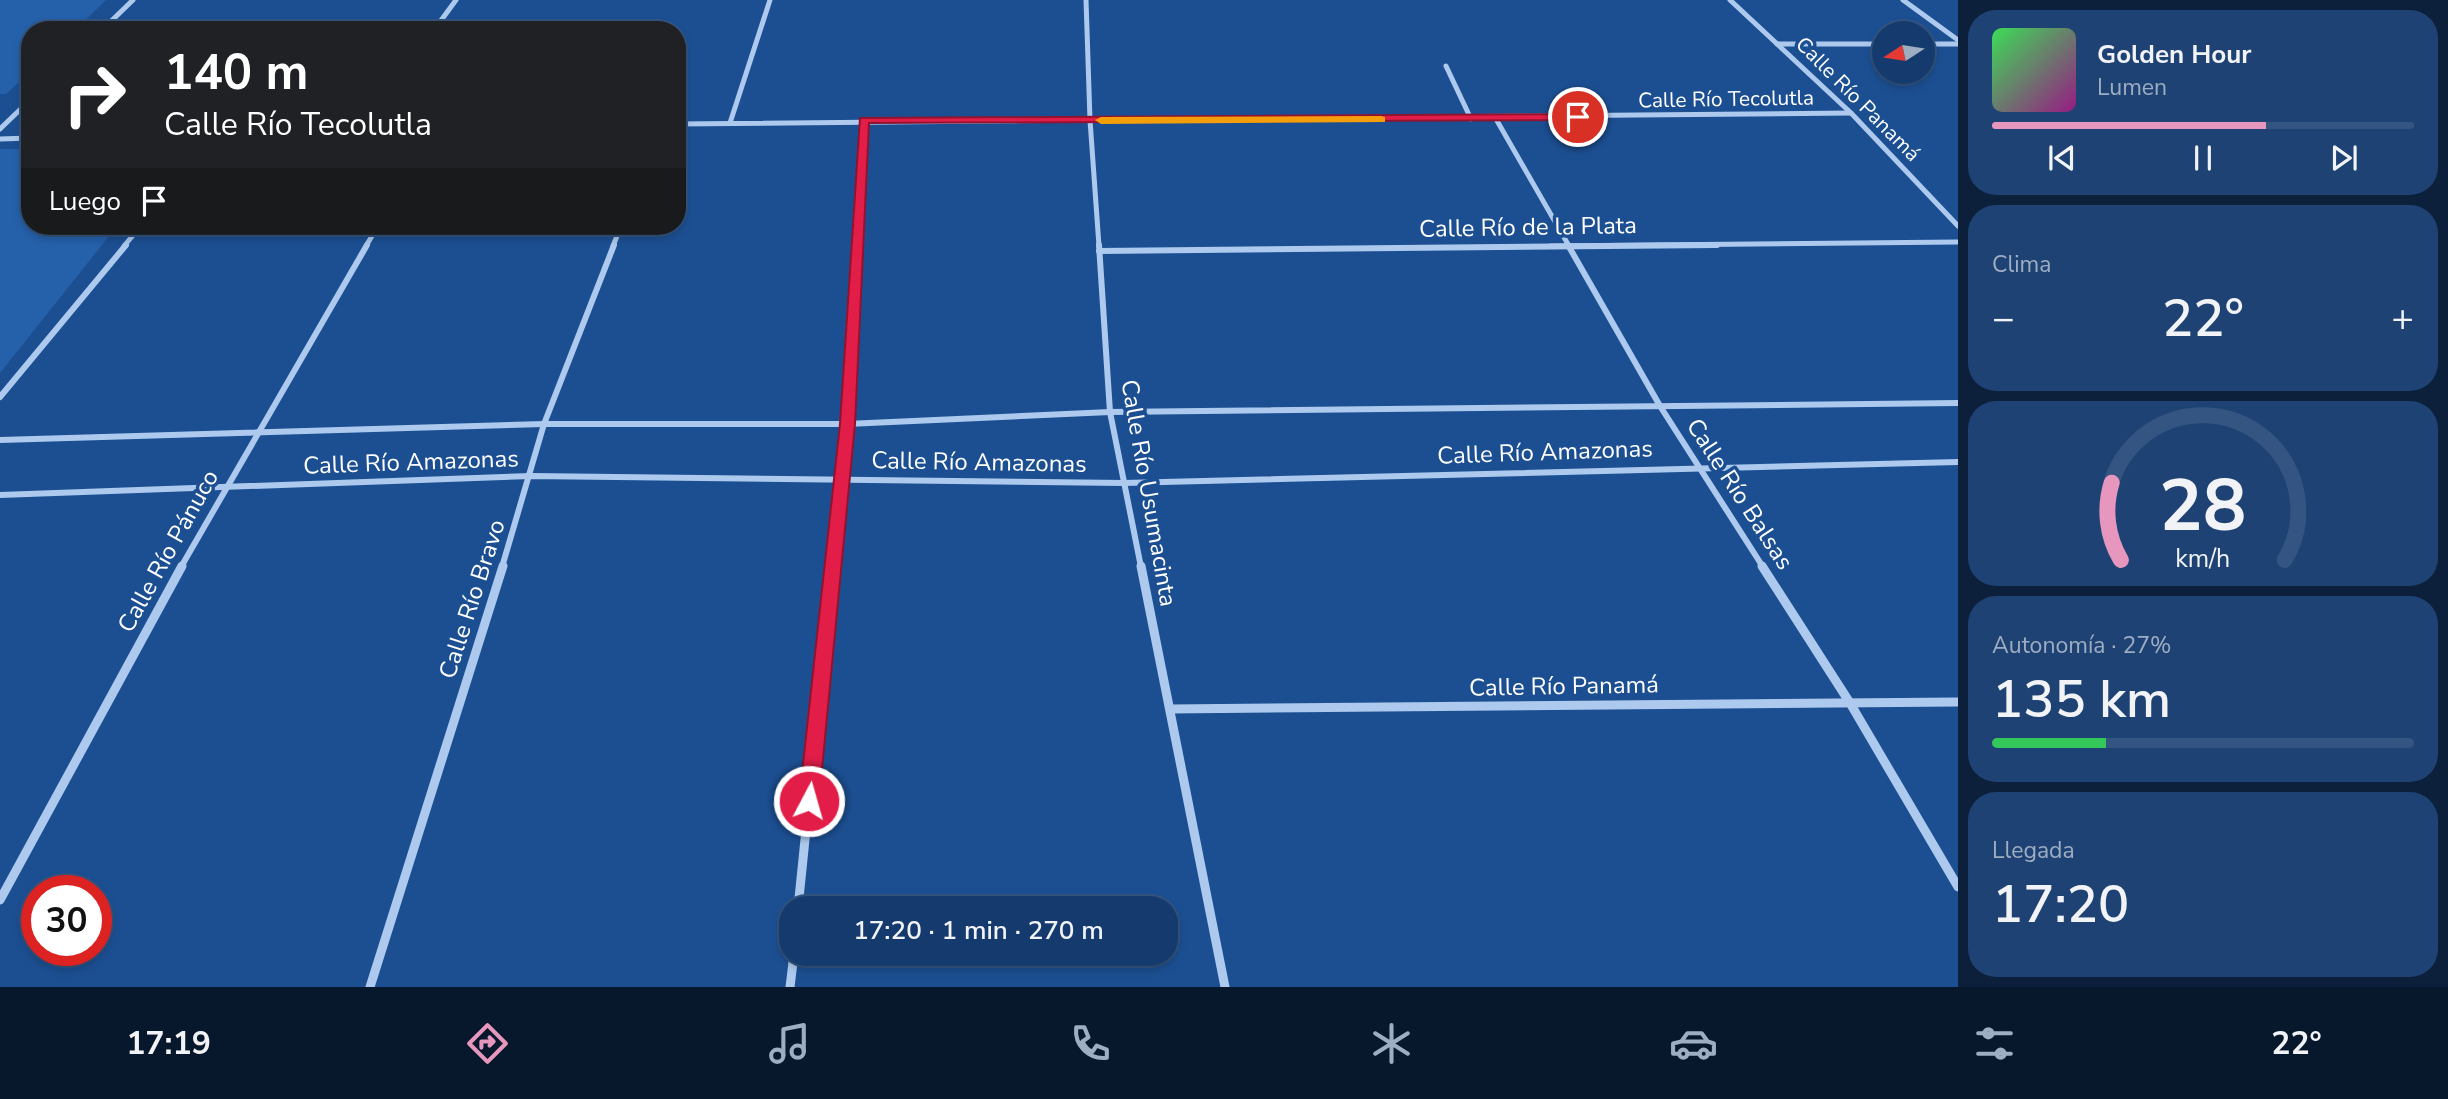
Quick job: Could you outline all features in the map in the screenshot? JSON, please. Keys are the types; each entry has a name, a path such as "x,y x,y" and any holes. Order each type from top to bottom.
{"street":[{"path":"111,21 133,0"},
{"path":"441,21 456,0"},
{"path":"730,123 770,0"},
{"name":"Calle Río Usumacinta","path":"1086,0 1090,120 1110,412 1225,987"},
{"name":"Calle Río Panamá","path":"1730,0 1851,113 1958,226"},
{"path":"1903,0 1958,42"},
{"path":"1936,43 1958,42"},
{"path":"1777,44 1872,44"},
{"path":"1446,66 1471,119"},
{"path":"0,129 21,109"},
{"name":"Calle Río Tecolutla","path":"686,124 864,120 1496,119 1851,113"},
{"name":"Calle Río Balsas","path":"1496,119 1660,406 1850,703 1958,887"},
{"path":"799,896 847,424 864,120"},
{"path":"0,139 21,138"},
{"path":"0,397 134,235"},
{"name":"Calle Río Pánuco","path":"0,900 224,489 373,235"},
{"name":"Calle Río Bravo","path":"370,987 531,477 544,424 618,235"},
{"name":"Calle Río de la Plata","path":"1099,251 1958,242"},
{"name":"Calle Río Amazonas","path":"0,440 544,424 847,424 1110,412 1958,404"},
{"name":"Calle Río Amazonas","path":"0,495 531,477 1124,482 1958,462"},
{"name":"Calle Río Panamá","path":"1170,709 1958,702"},
{"path":"790,987 792,966"}],"shaded area":[{"path":"0,0 106,0 84,21 21,21 21,80 6,94 0,94"},
{"path":"0,149 21,149 21,235 110,235 0,373"}],"slow traffic":[{"path":"1101,120 1381,119"}],"route":[{"path":"809,801 847,424 864,120 1578,117"}]}
